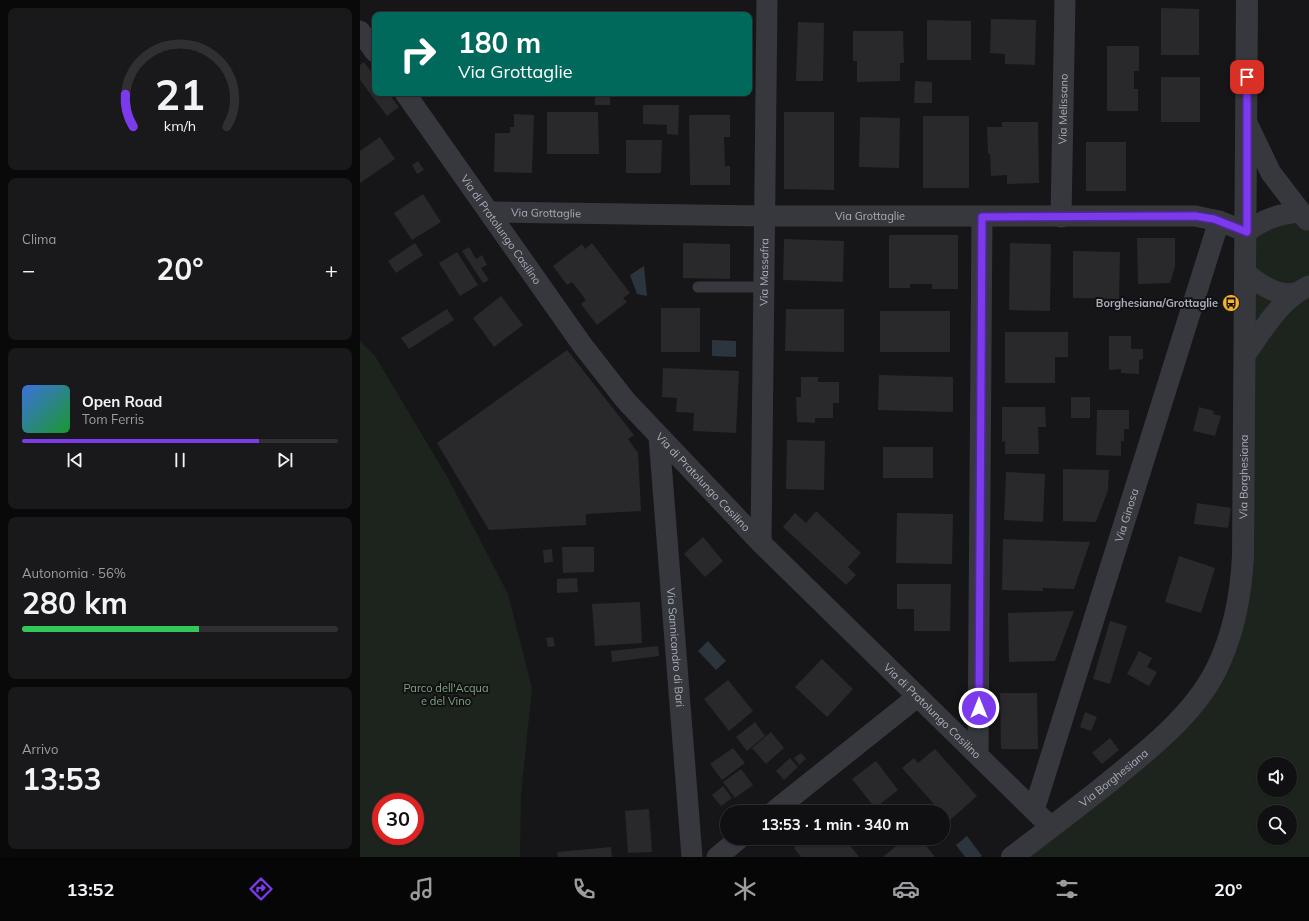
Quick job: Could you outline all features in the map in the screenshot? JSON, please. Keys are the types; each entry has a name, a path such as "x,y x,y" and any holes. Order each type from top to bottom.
{"street":[{"name":"Via Massafra","path":"761,543 766,0"},
{"name":"Via Melissano","path":"1061,217 1065,0"},
{"name":"Via Borghesiana","path":"1012,857 1129,766 1167,732 1185,713 1204,690 1223,656 1236,612 1242,572 1247,232 1247,0"},
{"path":"360,31 372,48"},
{"name":"Via di Pratolungo Casilino","path":"407,96 591,357 617,390 659,437 761,543 1051,827"},
{"path":"1247,123 1271,173 1305,217"},
{"name":"Via Grottaglie","path":"490,212 765,216 1195,216 1219,220 1247,232"},
{"path":"1247,232 1266,219 1281,214 1305,217"},
{"path":"978,755 982,217"},
{"name":"Via Ginosa","path":"1034,810 1219,220"},
{"path":"1246,274 1276,291 1287,294 1302,290"},
{"path":"1245,355 1276,312 1302,290"},
{"name":"Via Sannicandro di Bari","path":"659,437 692,857"},
{"path":"782,805 917,697"},
{"path":"717,857 732,845"}],"lane":[{"path":"698,287 764,287"}],"green space":[{"path":"1306,219 1309,220 1309,857 1012,857 1167,732 1233,627 1247,232"},
{"name":"Parco dell'Acqua e del Vino","path":"360,341 375,356 449,480 508,594 532,688 521,795 520,857 360,857"}],"shaded area":[{"path":"644,266 647,296 637,294 630,275"},
{"path":"712,340 736,341 736,357 712,356"},
{"path":"708,641 726,661 716,670 698,651"},
{"path":"967,836 982,856 965,857 956,845"}],"building":[{"path":"1161,8 1199,9 1199,55 1161,55"},
{"path":"991,19 1036,20 1035,65 1005,64 1005,54 990,53"},
{"path":"927,20 971,21 971,60 927,60"},
{"path":"798,22 824,23 823,81 796,81"},
{"path":"853,31 903,31 904,63 900,63 900,81 857,82 857,61 853,61"},
{"path":"1107,46 1139,46 1139,71 1134,71 1134,89 1138,89 1138,111 1107,111"},
{"path":"364,62 372,73 372,96 360,80 360,65"},
{"path":"1161,77 1200,77 1200,122 1161,122"},
{"path":"915,81 932,82 932,103 914,103"},
{"path":"372,96 390,96 399,107 387,116"},
{"path":"595,96 610,96 610,105 595,105"},
{"path":"643,105 679,105 678,135 667,134 667,125 643,124"},
{"path":"547,112 598,112 599,154 547,154"},
{"path":"784,112 834,112 834,190 784,189"},
{"path":"514,114 534,115 532,173 494,172 495,133 510,133 510,127 514,127"},
{"path":"689,115 730,115 730,137 724,137 725,166 730,166 730,185 690,185"},
{"path":"923,116 969,116 969,188 923,188"},
{"path":"860,117 900,118 899,168 859,167"},
{"path":"1002,122 1038,122 1039,183 1007,184 1007,175 991,176 990,154 988,154 987,127 1002,127"},
{"path":"380,137 395,159 360,183 360,151"},
{"path":"626,140 662,140 661,173 626,173"},
{"path":"1086,142 1126,142 1126,191 1086,191"},
{"path":"418,161 424,170 417,174 412,165"},
{"path":"423,194 441,222 412,240 394,213"},
{"path":"889,235 958,235 958,289 932,289 932,284 910,284 910,288 889,288"},
{"path":"1137,238 1175,238 1175,267 1170,283 1138,284"},
{"path":"784,239 844,241 843,282 783,280"},
{"path":"415,243 423,255 396,273 388,261"},
{"path":"592,243 630,293 623,298 627,302 597,325 581,304 586,300 572,282 567,285 553,266 582,244 585,249"},
{"path":"683,243 730,244 730,279 683,278"},
{"path":"1010,243 1051,244 1050,311 1009,310"},
{"path":"469,247 476,259 482,255 487,265 481,268 489,280 483,283 462,251"},
{"path":"1073,251 1120,252 1119,299 1073,298"},
{"path":"457,252 478,285 460,296 439,263"},
{"path":"501,296 523,325 494,347 473,318"},
{"path":"661,308 700,308 700,352 661,352"},
{"path":"447,309 454,320 409,349 401,338"},
{"path":"786,309 844,309 844,352 785,351"},
{"path":"880,311 950,311 950,352 880,352"},
{"path":"1005,332 1068,332 1068,357 1055,357 1055,383 1005,383"},
{"path":"1109,336 1131,336 1131,349 1143,349 1143,359 1139,360 1139,374 1121,373 1121,369 1109,370"},
{"path":"567,350 634,435 628,439 638,453 641,511 586,514 586,525 489,530 437,443"},
{"path":"663,368 739,371 736,433 693,431 694,413 676,412 677,398 662,397"},
{"path":"879,375 953,377 953,412 878,410"},
{"path":"801,377 818,377 818,382 839,382 839,403 833,403 833,418 815,418 815,423 797,422 796,397 801,397"},
{"path":"1071,397 1090,397 1090,418 1071,418"},
{"path":"1002,407 1045,407 1046,427 1038,427 1039,454 1005,454 1005,441 1002,442"},
{"path":"1199,407 1214,411 1213,414 1221,416 1215,436 1193,431"},
{"path":"1097,410 1129,410 1129,429 1124,429 1124,441 1121,441 1121,456 1096,455"},
{"path":"787,440 825,441 824,490 786,489"},
{"path":"883,447 933,447 933,478 883,478"},
{"path":"1063,469 1109,470 1108,490 1096,522 1063,521"},
{"path":"1006,472 1045,474 1043,522 1004,520"},
{"path":"1197,503 1231,508 1228,528 1194,524"},
{"path":"816,511 861,553 848,567 856,575 846,585 783,527 795,513 806,523"},
{"path":"897,513 953,514 952,564 896,563"},
{"path":"703,537 723,561 705,577 684,554"},
{"path":"1003,539 1090,542 1074,589 1043,588 1043,591 1002,590"},
{"path":"562,547 594,547 594,572 563,573"},
{"path":"552,549 553,562 544,563 543,550"},
{"path":"1179,556 1215,568 1201,613 1165,602"},
{"path":"577,578 578,592 557,593 557,579"},
{"path":"897,584 951,584 950,631 914,631 914,609 897,609"},
{"path":"640,602 642,643 595,646 592,604"},
{"path":"1074,611 1055,661 1009,662 1008,613"},
{"path":"1110,621 1127,626 1110,684 1093,679"},
{"path":"553,637 555,646 548,647 546,638"},
{"path":"658,646 659,656 612,662 611,651"},
{"path":"1139,651 1152,658 1147,667 1157,672 1149,686 1127,674"},
{"path":"822,659 853,689 827,717 795,687"},
{"path":"728,680 753,711 729,731 704,699"},
{"path":"1000,693 1037,693 1038,749 1001,749"},
{"path":"1085,712 1097,717 1091,731 1080,727"},
{"path":"755,722 765,736 747,751 736,737"},
{"path":"771,732 784,748 766,764 752,748"},
{"path":"1110,738 1119,750 1102,764 1092,753"},
{"path":"733,748 745,763 722,780 710,764"},
{"path":"935,749 977,796 950,820 950,805 935,805 902,768 914,758 918,763"},
{"path":"801,753 806,759 799,765 794,758"},
{"path":"790,758 798,767 784,780 776,771"},
{"path":"876,761 898,790 879,805 873,805 852,779"},
{"path":"741,769 753,785 735,798 723,782"},
{"path":"723,786 732,798 720,805 712,795"},
{"path":"649,809 652,852 628,853 625,811"},
{"path":"798,845 850,845 859,857 801,857 794,848"},
{"path":"897,845 926,845 935,857 885,857 884,856"},
{"path":"611,847 612,857 558,857 557,852"}],"place":[{"name":"Borghesiana/Grottaglie","path":"1231,303"}],"route":[{"path":"979,708 982,217 1195,216 1214,219 1247,232 1247,77"}]}
